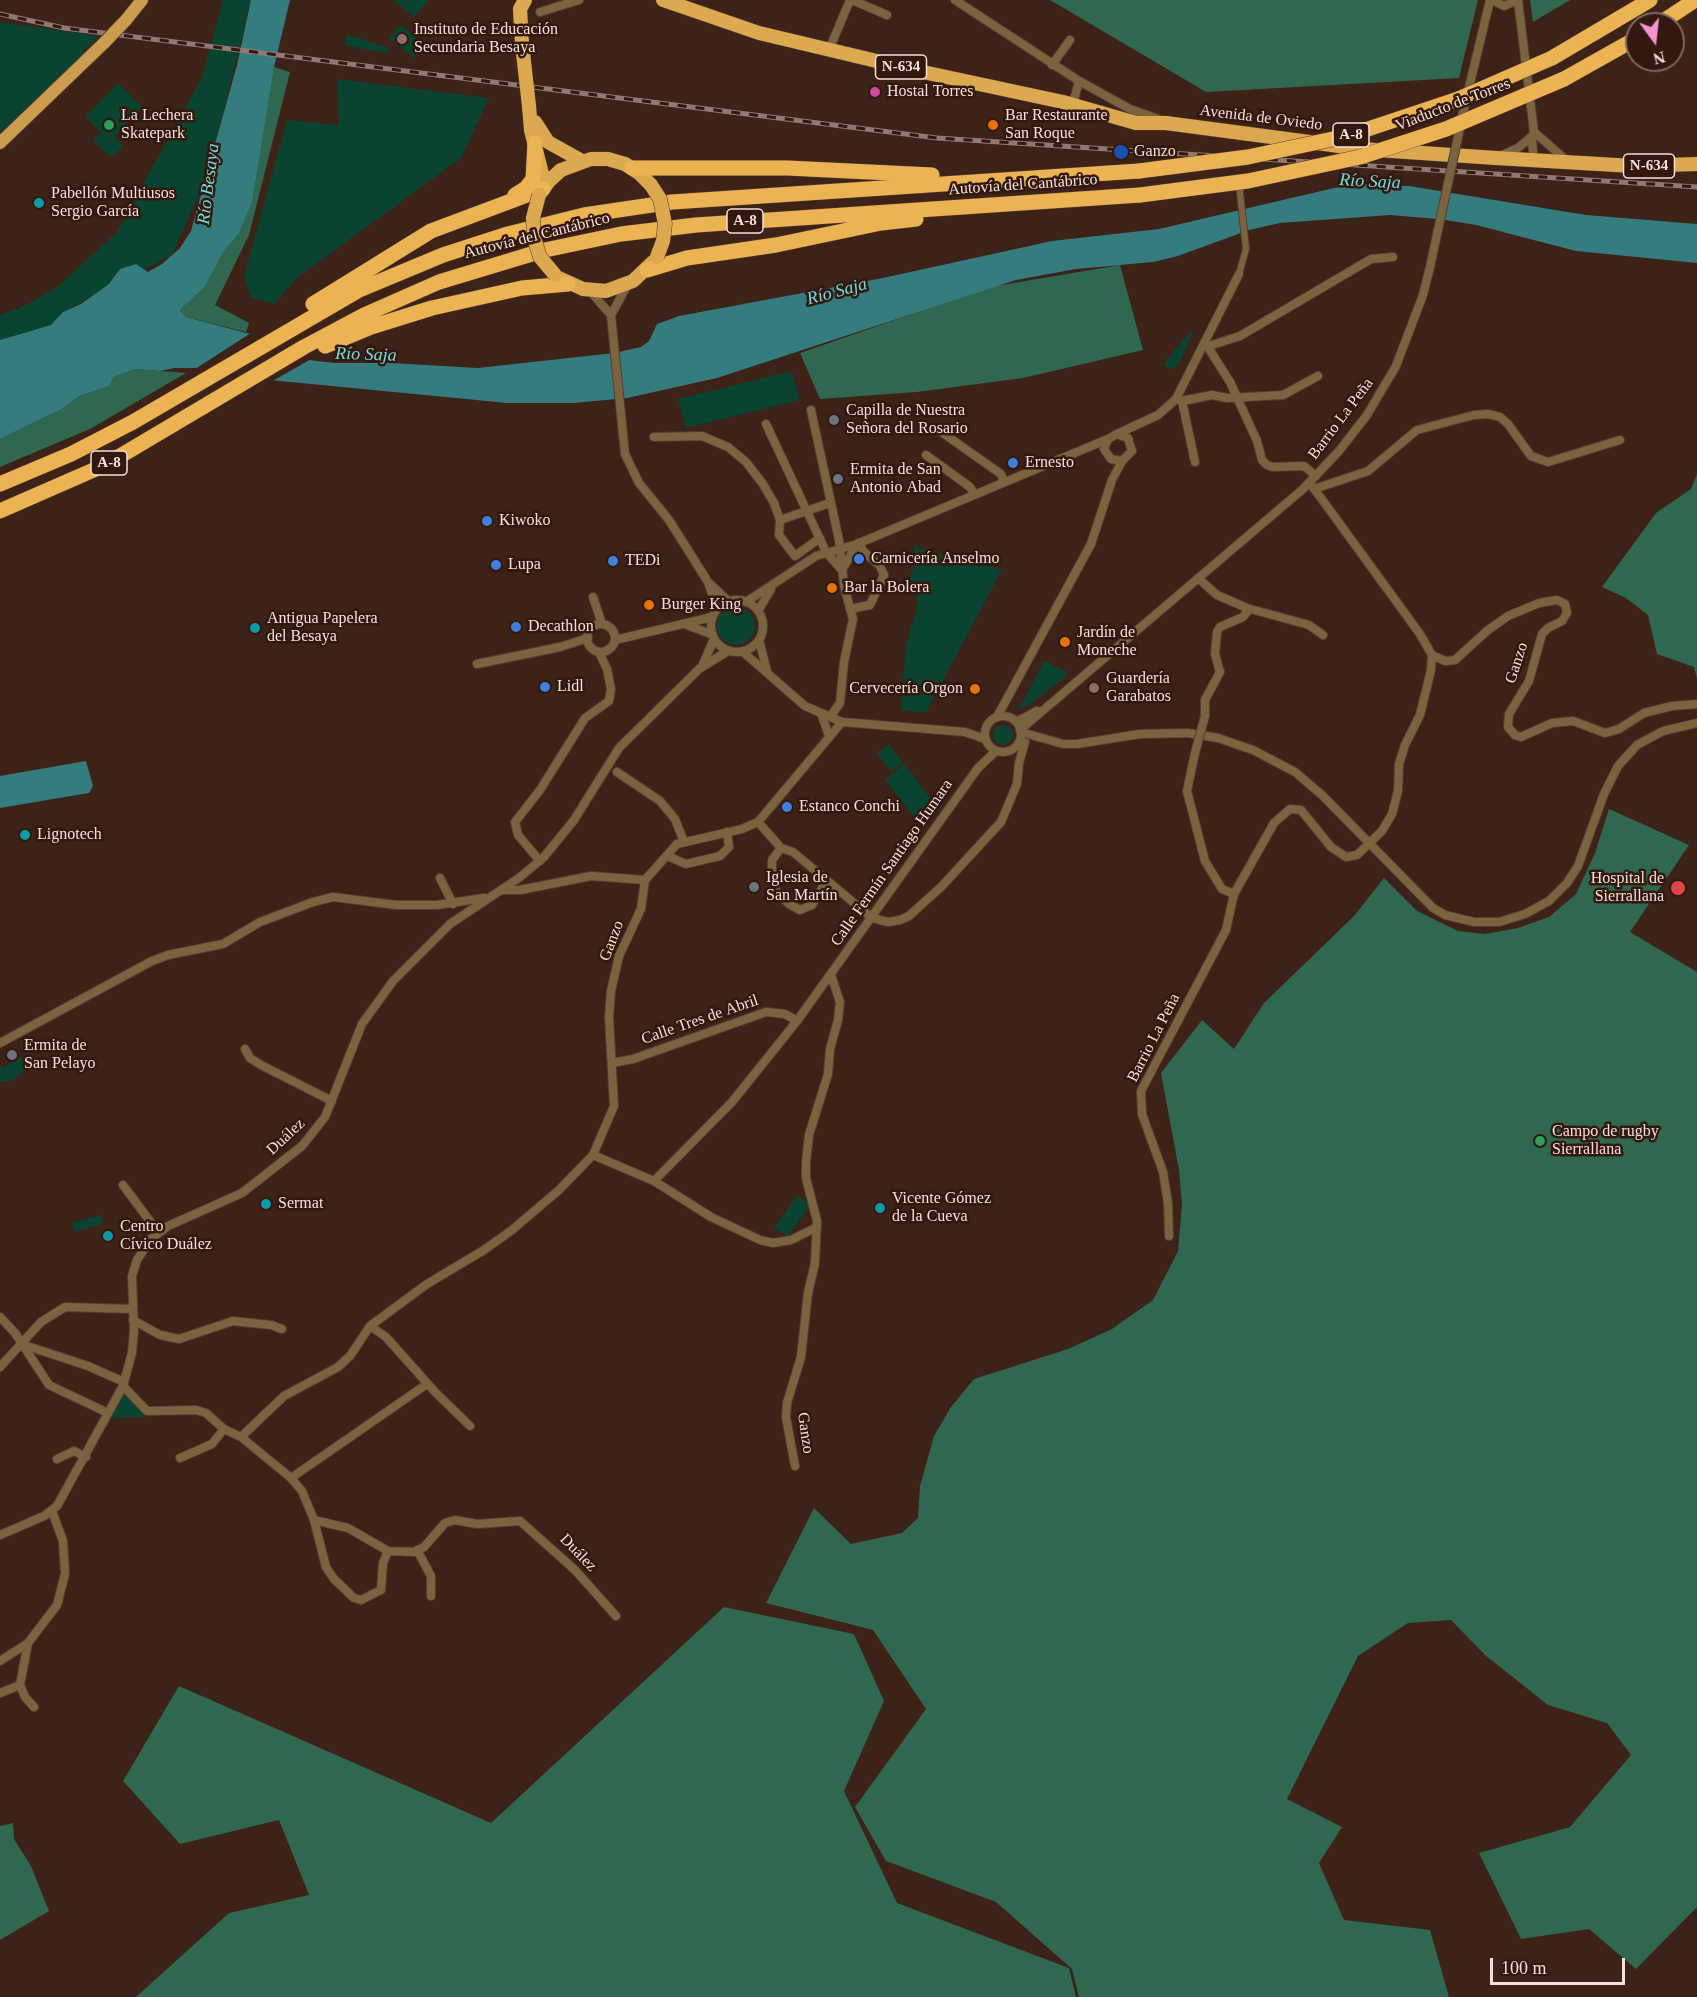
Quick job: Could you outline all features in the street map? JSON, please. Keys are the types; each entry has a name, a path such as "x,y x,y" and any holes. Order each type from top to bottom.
{"highway":[{"name":"Avenida de Oviedo","path":"663,0 754,31 1072,104 1136,123 1166,123 1362,148 1572,164 1697,164"},
{"name":"Viaducto de Torres","path":"1136,171 1248,157 1347,136 1447,103 1552,58 1650,0"},
{"path":"1677,12 1695,0"},
{"path":"519,3 529,106 543,190"},
{"name":"Viaducto de Torres","path":"1140,195 1248,181 1360,157 1446,129 1564,79 1625,45"},
{"path":"529,106 538,130 548,142 582,161"},
{"path":"322,304 431,231 524,190 534,176 535,143"},
{"path":"632,168 651,185 660,199 665,224 657,256 647,270 628,284 606,291 590,291 568,284 555,275 540,257 534,238 533,214 543,190 561,170 582,161 608,159 632,168 670,170 787,168 931,175 1136,171"},
{"name":"Autovía del Cantábrico","path":"0,484 116,432 322,304 464,248 554,222 614,210 724,198 1136,171"},
{"path":"431,231 543,190"},
{"path":"647,270 687,258 776,246 881,224 1140,195"},
{"name":"Autovía del Cantábrico","path":"0,511 97,470 304,347 367,321 466,273 545,250 621,234 794,217 1140,195"},
{"path":"367,321 537,286 568,284"}],"main road":[{"path":"0,143 104,43 142,0"}],"street":[{"path":"540,12 579,0"},
{"path":"829,50 851,0 887,15"},
{"path":"955,0 1078,81 1130,109 1166,123"},
{"path":"1491,0 1504,6 1518,0 1535,134 1534,161"},
{"name":"Barrio La Peña","path":"1016,725 1037,716 1313,482 1339,451 1382,391 1393,373 1411,331 1430,267 1462,117 1491,0"},
{"path":"1052,65 1070,40"},
{"path":"1072,104 1078,81"},
{"path":"1496,158 1518,148 1535,134"},
{"path":"1535,134 1572,164"},
{"path":"1195,462 1179,400 1239,274 1246,249 1238,178"},
{"path":"1206,344 1240,336 1371,259 1393,257"},
{"path":"628,284 611,315 620,423 625,454 630,466 681,537 708,582 728,601 746,602 758,611 764,628 759,640 743,652"},
{"path":"590,291 611,315"},
{"path":"1206,344 1235,398 1266,465 1304,466 1420,634 1432,655 1431,670 1420,714 1399,764 1398,791 1392,814 1370,846"},
{"path":"746,602 826,552 857,543 1108,439 1143,423 1179,400 1212,395 1235,398 1283,395 1318,376"},
{"path":"811,410 830,503 843,548 842,570 853,619 844,662 840,703 826,715"},
{"path":"1313,482 1368,471 1417,430 1474,415 1488,414 1500,417 1508,424 1531,456 1548,462 1620,440"},
{"path":"699,669 728,651 743,652 787,693 842,722 968,732 986,728 997,717 1091,544 1112,480 1122,461 1129,458 1132,444 1143,423"},
{"path":"766,424 826,552 842,570"},
{"path":"937,429 1001,474 1004,482"},
{"path":"1117,434 1128,438 1132,444"},
{"path":"654,437 702,436 728,447 746,462 763,484 774,503 780,520 779,535 795,556 820,538"},
{"path":"1108,439 1104,449 1108,457 1112,480"},
{"path":"1087,447 1098,449 1108,457 1122,461"},
{"path":"926,455 970,487 974,494"},
{"path":"780,520 830,503"},
{"path":"842,570 857,543"},
{"path":"850,609 870,605 884,575 880,566 857,543"},
{"path":"843,548 850,558"},
{"path":"1198,578 1210,590 1246,608 1309,625 1323,635"},
{"path":"244,1049 250,1058 261,1065 332,1101 362,1024 393,981 450,924 540,861 574,820 612,756 699,669 709,655 713,637 714,613 708,582"},
{"path":"758,611 773,586"},
{"path":"477,664 560,647 588,638 593,628 594,600 602,624 612,630 643,632"},
{"name":"Ganzo","path":"1432,655 1445,662 1455,660 1488,630 1508,616 1539,603 1557,600 1565,604 1567,613 1562,621 1542,634 1529,681 1507,719 1508,727 1515,735 1521,737 1552,723 1573,721 1605,733 1619,729 1644,713 1672,706 1697,704"},
{"path":"540,861 518,835 515,822 540,790 585,718 609,701 611,693 607,669 609,650 615,640 643,632 687,625 714,613 728,601"},
{"path":"1234,894 1222,889 1205,861 1187,791 1204,716 1205,700 1220,672 1215,654 1215,637 1220,627 1246,615 1246,608"},
{"path":"593,628 602,624"},
{"path":"687,625 713,637 728,651"},
{"path":"612,630 615,640"},
{"path":"588,638 607,669"},
{"path":"759,640 767,672"},
{"path":"560,647 609,650"},
{"path":"758,822 781,848 793,852 872,918 888,922 909,916 972,856 1001,822 1017,784 1022,742 1006,701"},
{"name":"Barrio La Peña","path":"1016,725 1050,704"},
{"path":"826,715 829,736"},
{"path":"1037,716 1041,737"},
{"path":"997,717 1050,741"},
{"path":"501,890 520,891 591,876 645,880 677,844 758,822 842,722"},
{"path":"968,732 987,742 996,752 1011,750 1022,742 1050,741 1077,744 1140,734 1188,733 1235,743 1295,772 1322,795 1421,898 1445,915 1474,922 1499,922 1525,914 1549,901 1567,883 1578,866 1613,775 1636,745 1663,731 1697,723"},
{"path":"986,728 987,742"},
{"name":"Calle Fermín Santiago Humara","path":"978,768 987,742"},
{"name":"Calle Fermín Santiago Humara","path":"654,1181 732,1102 797,1021 978,768 996,752"},
{"path":"617,772 660,801 675,819 684,842"},
{"name":"Barrio La Peña","path":"1169,1236 1164,1182 1142,1114 1142,1091 1226,930 1234,894 1274,823 1290,809 1300,810 1339,854 1357,855 1370,846"},
{"path":"667,856 686,864 720,856 729,847 727,832"},
{"path":"781,848 772,860 772,873 776,891 789,904 800,910 812,905 827,880"},
{"path":"440,878 449,904 450,924"},
{"name":"Ganzo","path":"370,1326 427,1284 484,1250 541,1207 592,1155 614,1106 609,1017 611,991 619,957 641,909 645,880"},
{"path":"0,1043 152,961 168,955 224,944 260,922 313,902 333,897 396,905 449,904 489,897"},
{"path":"592,1155 654,1181 711,1217 760,1240 773,1243 791,1240 817,1227 806,1162 809,1134 828,1074 830,1049 838,1020 840,1002 831,975"},
{"name":"Calle Tres de Abril","path":"612,1063 633,1059 766,1012 785,1014 797,1021"},
{"name":"Duález","path":"0,1535 52,1510 66,1494 124,1384 132,1353 133,1269 142,1251 158,1232 242,1193 302,1146 320,1125 332,1101"},
{"path":"123,1185 158,1232"},
{"name":"Ganzo","path":"795,1466 786,1416 787,1403 801,1357 808,1293 815,1263 817,1227"},
{"path":"0,1367 41,1322 65,1307 133,1309"},
{"path":"0,1317 15,1333 49,1385 108,1413"},
{"path":"133,1320 160,1335 179,1339 233,1321 271,1324 282,1329"},
{"path":"241,1437 284,1396 329,1374 346,1361 370,1326 386,1337 427,1384 470,1426"},
{"path":"21,1344 88,1366 124,1384 147,1411 196,1410 206,1413 224,1429 241,1437 291,1478 302,1491 314,1520 326,1567 334,1579 354,1598 361,1600 381,1590 382,1563 388,1551"},
{"path":"291,1478 427,1384"},
{"path":"180,1458 212,1444 224,1429"},
{"path":"57,1459 74,1450 86,1457"},
{"path":"0,1661 28,1642 57,1605 65,1574 63,1541 52,1510"},
{"path":"314,1520 348,1528 388,1551 417,1550 431,1576 431,1596"},
{"name":"Duález","path":"417,1550 424,1547 445,1523 455,1520 477,1524 520,1521 568,1563 616,1616"},
{"path":"28,1642 20,1685 25,1697 34,1707"},
{"path":"0,1693 20,1685"}],"green space":[{"path":"223,0 251,0 208,174 172,255 63,312 51,325 0,340 0,315 24,306 57,287 117,232 202,77"},
{"path":"393,0 428,0 414,17"},
{"path":"1050,0 1478,0 1459,78 1206,92"},
{"path":"1530,0 1570,0 1533,22"},
{"path":"0,22 99,36 85,49 81,59 0,133"},
{"path":"400,25 425,45 414,58 389,38"},
{"path":"347,34 389,48 388,54 345,45"},
{"path":"274,67 290,72 249,235 215,305 249,323 246,332 186,317 180,310 204,288 247,191"},
{"path":"337,79 489,98 461,158 298,277 274,304 251,297 244,276 287,120 339,125"},
{"name":"La Lechera Skatepark","path":"118,83 143,108 114,137 123,146 111,158 93,141 101,133 85,117"},
{"path":"1120,265 1143,350 1023,378 917,392 820,399 800,353 990,287"},
{"path":"1190,332 1192,334 1181,360 1173,370 1163,364"},
{"path":"135,369 186,373 90,429 0,467 0,439 60,410 80,396 109,386 114,377"},
{"path":"791,371 800,400 686,428 678,399"},
{"path":"1697,474 1697,679 1694,667 1657,654 1648,615 1626,598 1602,587 1656,513 1691,489"},
{"path":"912,546 1002,570 926,712 901,711 906,645 917,607 917,596 910,578 917,557"},
{"path":"736,607 749,613 755,626 749,639 736,645 723,639 717,626 723,613"},
{"path":"1044,661 1067,672 1064,678 1028,706 1019,709"},
{"path":"1003,725 1010,728 1013,735 1010,742 1003,745 996,742 993,735 996,728"},
{"path":"889,744 903,763 891,772 877,753"},
{"path":"904,764 934,803 915,818 885,780"},
{"path":"1609,809 1689,845 1630,932 1697,972 1697,1907 1636,1969 1589,1929 1521,1939 1479,1853 1570,1827 1631,1755 1607,1723 1548,1705 1485,1655 1451,1620 1408,1623 1358,1656 1287,1799 1342,1827 1319,1863 1344,1920 1430,1930 1449,1997 1079,1997 1072,1969 996,1902 886,1861 855,1807 926,1709 873,1630 766,1603 814,1508 851,1544 902,1533 918,1518 920,1486 934,1436 951,1407 974,1379 1068,1349 1112,1329 1153,1300 1178,1251 1182,1204 1179,1170 1161,1073 1202,1020 1234,1049 1264,1003 1354,916 1384,878 1417,911 1458,931 1485,934 1518,928 1549,917 1576,894 1595,853"},
{"path":"21,1057 28,1067 13,1080 0,1082 0,1065 3,1068"},
{"path":"797,1196 811,1205 787,1236 774,1228"},
{"path":"100,1215 103,1224 74,1232 72,1223"},
{"path":"125,1393 138,1406 145,1417 111,1418"},
{"path":"724,1607 854,1634 884,1701 844,1791 897,1903 1069,1968 1076,1997 136,1997 229,1913 309,1895 279,1820 180,1844 123,1781 179,1686 491,1823"},
{"path":"13,1823 14,1839 31,1866 49,1911 0,1940 0,1826"}],"water":[{"path":"251,0 290,0 274,67 252,202 239,233 223,252 204,288 180,310 186,317 254,335 301,359 334,363 391,363 478,368 614,353 641,347 649,341 657,324 679,316 883,278 1052,241 1159,229 1351,184 1409,186 1586,215 1697,224 1697,263 1576,251 1476,225 1439,219 1390,215 1280,223 1249,230 1178,256 1153,262 1076,269 1016,280 717,378 627,398 573,403 507,403 270,380 203,368 174,368 160,371 135,369 114,377 109,386 80,396 60,410 0,439 0,340 51,325 63,312 81,304 109,284 120,269 136,264 148,272 162,264 180,248 191,231 237,65"},
{"path":"86,761 93,786 89,793 0,808 0,776"}],"pier":[{"path":"254,331 281,341 303,357 313,358 269,383 215,372 192,371"}],"railway":[{"path":"0,14 64,28 937,138 1697,187"}],"place":[{"name":"Instituto de Educación Secundaria Besaya","path":"402,39"},
{"name":"Hostal Torres","path":"875,92"},
{"name":"La Lechera Skatepark","path":"109,125"},
{"name":"Bar Restaurante San Roque","path":"993,125"},
{"name":"Ganzo","path":"1121,152"},
{"name":"Pabellón Multiusos Sergio García","path":"39,203"},
{"name":"Capilla de Nuestra Señora del Rosario","path":"834,420"},
{"name":"Ernesto","path":"1013,463"},
{"name":"Ermita de San Antonio Abad","path":"838,479"},
{"name":"Kiwoko","path":"487,521"},
{"name":"Carnicería Anselmo","path":"859,559"},
{"name":"TEDi","path":"613,561"},
{"name":"Lupa","path":"496,565"},
{"name":"Bar la Bolera","path":"832,588"},
{"name":"Burger King","path":"649,605"},
{"name":"Decathlon","path":"516,627"},
{"name":"Antigua Papelera del Besaya","path":"255,628"},
{"name":"Jardín de Moneche","path":"1065,642"},
{"name":"Lidl","path":"545,687"},
{"name":"Guardería Garabatos","path":"1094,688"},
{"name":"Cervecería Orgon","path":"975,689"},
{"name":"Estanco Conchi","path":"787,807"},
{"name":"Lignotech","path":"25,835"},
{"name":"Iglesia de San Martín","path":"754,887"},
{"name":"Hospital de Sierrallana","path":"1678,888"},
{"name":"Ermita de San Pelayo","path":"12,1055"},
{"name":"Campo de rugby Sierrallana","path":"1540,1141"},
{"name":"Sermat","path":"266,1204"},
{"name":"Vicente Gómez de la Cueva","path":"880,1208"},
{"name":"Centro Cívico Duález","path":"108,1236"}],"water label":[{"name":"Río Saja","path":"1370,182"},
{"name":"Río Besaya","path":"209,184"},
{"name":"Río Saja","path":"837,292"},
{"name":"Río Saja","path":"366,355"}]}
